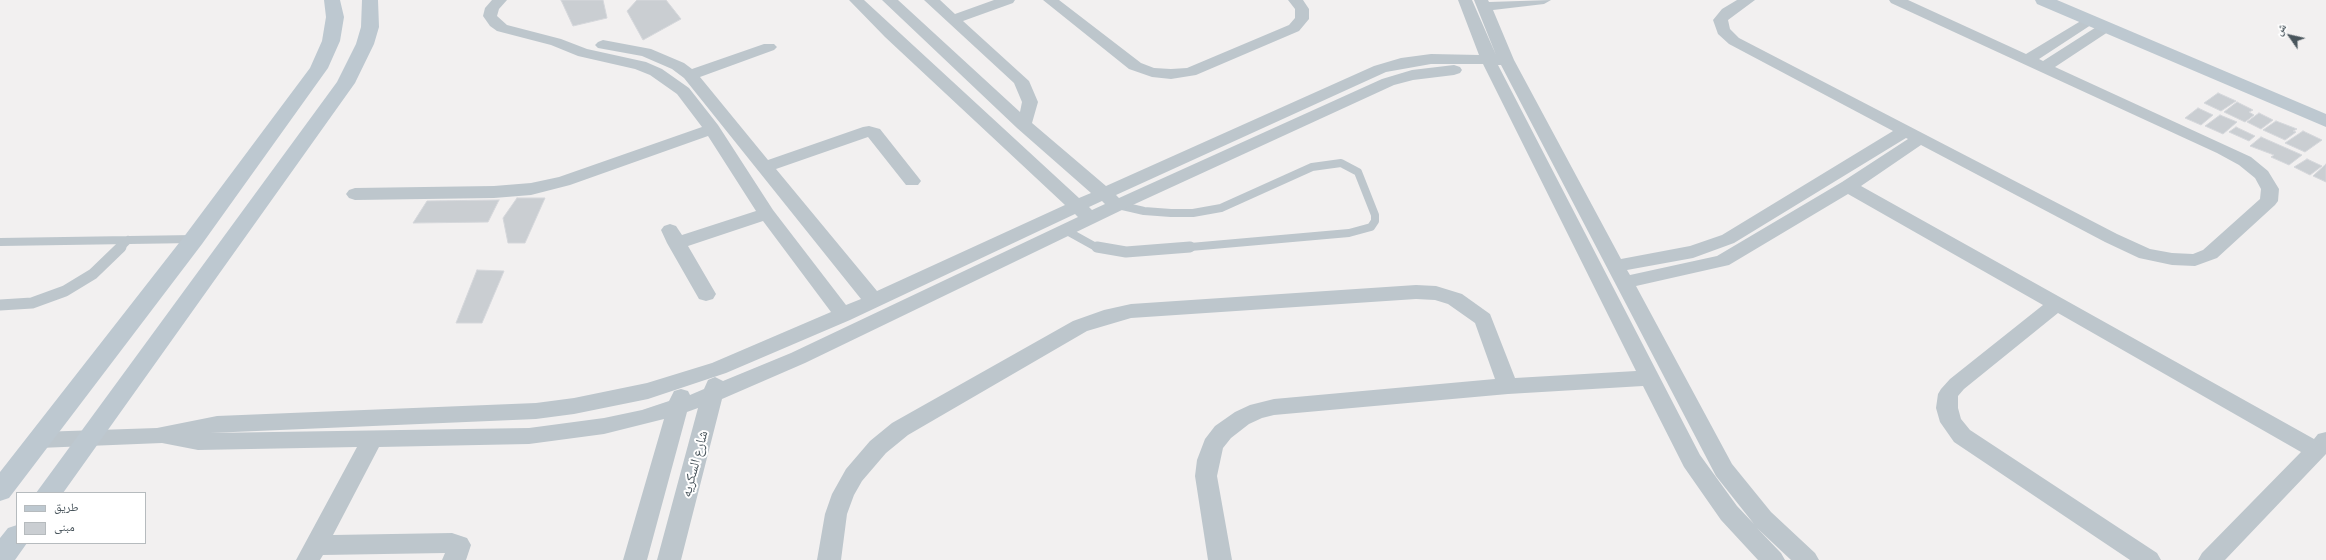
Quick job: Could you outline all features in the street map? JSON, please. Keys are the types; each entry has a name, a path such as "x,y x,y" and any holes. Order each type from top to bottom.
{"street":[{"path":"0,491 194,239 318,68 331,41 334,29 332,0"},
{"path":"50,492 346,83 365,44 370,27 370,0"},
{"path":"500,0 490,12 495,23 512,32 556,42 583,53 640,65 656,72 683,91 712,129 767,214 843,315"},
{"path":"856,0 890,34 1084,212"},
{"path":"889,0 1023,124 1111,200"},
{"path":"931,0 1021,82 1030,102 1028,113 1023,124"},
{"path":"953,20 1008,0"},
{"path":"1050,0 1136,66 1152,72 1171,74 1190,72 1294,28 1302,19 1302,9 1295,0"},
{"path":"1465,0 1500,66 1620,274 1724,470 1763,519 1807,560"},
{"path":"1544,0 1483,3 1500,66 1692,461 1709,487 1729,513 1773,560"},
{"path":"1748,0 1727,12 1720,20 1723,31 1734,41 2111,238 2146,254 2172,259 2195,260 2210,254 2269,201 2270,189 2262,175 2245,161 1896,0"},
{"path":"2043,0 2326,121"},
{"path":"2027,60 2089,20"},
{"path":"2044,68 2106,27"},
{"path":"556,42 596,44 646,52 668,60 690,75 874,301"},
{"path":"690,75 769,47"},
{"path":"39,440 157,436 217,424 536,411 611,399 685,380 719,368 1084,212 1381,77 1500,66"},
{"path":"355,194 494,192 531,189 564,181 712,129"},
{"path":"765,167 869,131 874,133 912,181"},
{"path":"1620,274 1693,252 1728,239 1912,135"},
{"path":"1620,274 1722,261 1848,186 1912,135"},
{"path":"1848,186 2057,304 2321,445 2210,560"},
{"path":"157,436 198,442 372,440 529,436 604,426 678,407 798,358 1067,231 1084,212"},
{"path":"706,294 673,237 767,214"},
{"path":"1758,221 1774,231"},
{"path":"828,560 836,514 843,494 854,475 878,447 900,429 1065,334 1092,321 1111,315 1131,311 1416,292 1436,293 1456,299 1483,319 1508,386"},
{"path":"2057,304 1957,384 1948,394 1947,408 1951,422 1962,436 2149,560"},
{"name":"شارع السكريه","path":"669,560 719,368"},
{"path":"1220,560 1206,476 1208,460 1213,445 1223,432 1242,418 1274,407 1508,386 1651,378"},
{"path":"635,560 685,380"},
{"path":"312,553 372,440"},
{"path":"0,559 16,537"},
{"path":"312,553 452,543 459,545 454,560"}],"lane":[{"path":"1067,231 1094,246 1126,252 1349,234 1371,227 1375,221 1375,215 1358,172 1341,163 1312,166 1221,208 1193,213 1144,211 1111,200"},
{"path":"0,242 194,239"},
{"path":"0,306 32,303 65,291 92,274 128,240"}],"building":[{"path":"561,0 603,0 607,18 573,26"},
{"path":"637,0 666,0 681,19 643,40 627,11"},
{"path":"2218,93 2236,101 2221,111 2204,103"},
{"path":"2237,102 2253,110 2249,112 2254,115 2245,122 2224,112"},
{"path":"2198,108 2213,115 2201,125 2185,118"},
{"path":"2259,113 2273,120 2261,129 2247,122"},
{"path":"2220,115 2237,122 2223,134 2205,126"},
{"path":"2276,121 2297,129 2293,131 2296,132 2285,140 2263,130"},
{"path":"2236,127 2255,136 2249,141 2229,132"},
{"path":"2303,131 2322,140 2305,152 2285,143"},
{"path":"2261,137 2302,155 2289,165 2271,157 2274,155 2250,146"},
{"path":"2307,159 2322,166 2310,175 2294,167"},
{"path":"2326,164 2326,182 2313,176"},
{"path":"517,198 545,198 525,243 508,243 503,218"},
{"path":"499,200 488,222 413,223 427,201"},
{"path":"477,270 504,271 482,323 456,323"}]}
